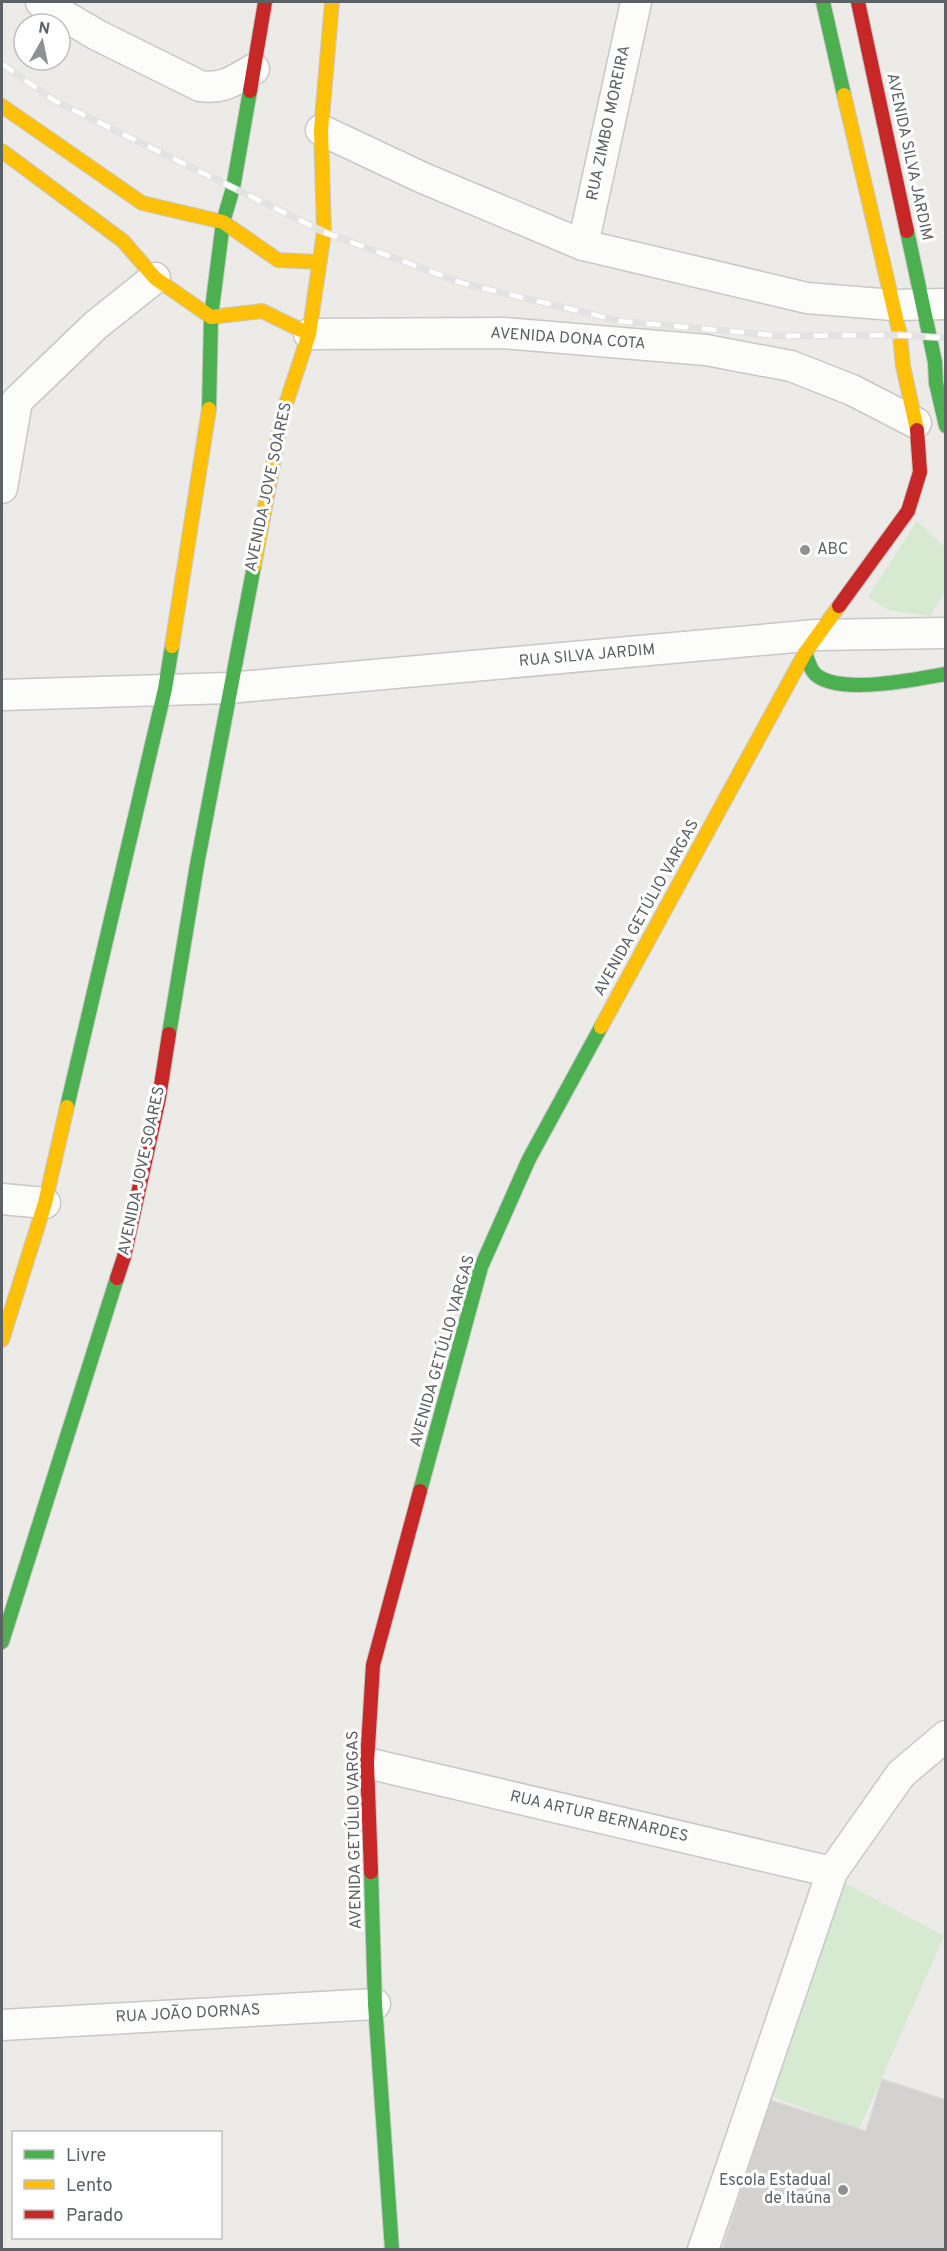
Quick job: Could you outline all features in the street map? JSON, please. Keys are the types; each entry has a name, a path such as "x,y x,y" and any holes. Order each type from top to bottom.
{"street":[{"path":"40,2 97,35 200,86 212,88 225,86 254,69"},
{"path":"2,1340 45,1203 165,689 209,419 211,317 223,222 233,188 265,2"},
{"name":"AVENIDA JOVE SOARES","path":"2,1642 124,1257 159,1098 229,687 282,416 309,334 324,232 321,130 332,2"},
{"name":"RUA ZIMBO MOREIRA","path":"583,245 636,2"},
{"path":"823,2 900,335 903,366 916,423"},
{"name":"AVENIDA SILVA JARDIM","path":"858,2 934,304 940,362 936,384 945,426"},
{"path":"2,106 142,203 223,222 278,260 318,262"},
{"path":"321,130 423,178 583,245 807,298 893,305 934,304"},
{"path":"2,151 123,241 156,278 211,317"},
{"path":"2,488 9,401 96,325 156,278"},
{"name":"AVENIDA DONA COTA","path":"211,317 262,311 309,334 504,333 706,350 791,366 852,390 916,423"},
{"path":"903,366 940,362"},
{"name":"AVENIDA GETÚLIO VARGAS","path":"392,2250 375,2004 367,1763 374,1665 481,1267 529,1158 810,644 909,511 920,472 916,423"},
{"name":"RUA SILVA JARDIM","path":"229,687 945,633"},
{"path":"810,644 816,675 838,684 863,686 945,674"},
{"path":"2,695 229,687"},
{"path":"2,1199 45,1203"},
{"path":"703,2250 832,1872 902,1774 945,1736"},
{"name":"RUA ARTUR BERNARDES","path":"367,1763 832,1872"},
{"name":"RUA JOÃO DORNAS","path":"2,2025 375,2004"}],"green space":[{"path":"917,521 945,548 945,591 930,616 889,610 868,597"},
{"path":"843,1882 944,1936 859,2129 773,2097"}],"building":[{"name":"Escola Estadual de Itaúna","path":"882,2079 946,2100 946,2250 722,2250 770,2100 866,2131"}],"railway":[{"path":"2,64 55,101 324,232 462,283 620,321 781,336 900,335 946,338"}],"traffic: fast":[{"path":"823,2 844,95"},
{"path":"209,409 211,317 223,222 233,188 250,91"},
{"path":"907,231 946,426"},
{"path":"169,1034 197,865 254,566"},
{"path":"67,1107 165,689 172,646"},
{"path":"805,653 815,674 826,681 842,684 879,684 946,674"},
{"path":"420,1491 481,1267 529,1159 601,1027"},
{"path":"2,1642 117,1278"},
{"path":"371,1872 375,2004 392,2250"}],"traffic: slow":[{"path":"254,566 282,416 309,334 324,232 321,130 332,2"},
{"path":"844,95 900,335 903,366 917,430"},
{"path":"2,106 142,203 223,222 278,260 318,262"},
{"path":"2,151 123,241 155,278 211,317 262,311 309,334"},
{"path":"172,646 209,409"},
{"path":"601,1027 805,653 839,606"},
{"path":"2,1340 45,1203 67,1107"}],"traffic: jam":[{"path":"250,91 265,2"},
{"path":"858,2 907,231"},
{"path":"839,606 908,511 920,472 917,430"},
{"path":"117,1278 124,1257 159,1098 169,1034"},
{"path":"371,1872 367,1763 373,1665 420,1491"}],"place":[{"name":"ABC","path":"805,550"},
{"name":"Escola Estadual de Itaúna","path":"843,2190"}]}
